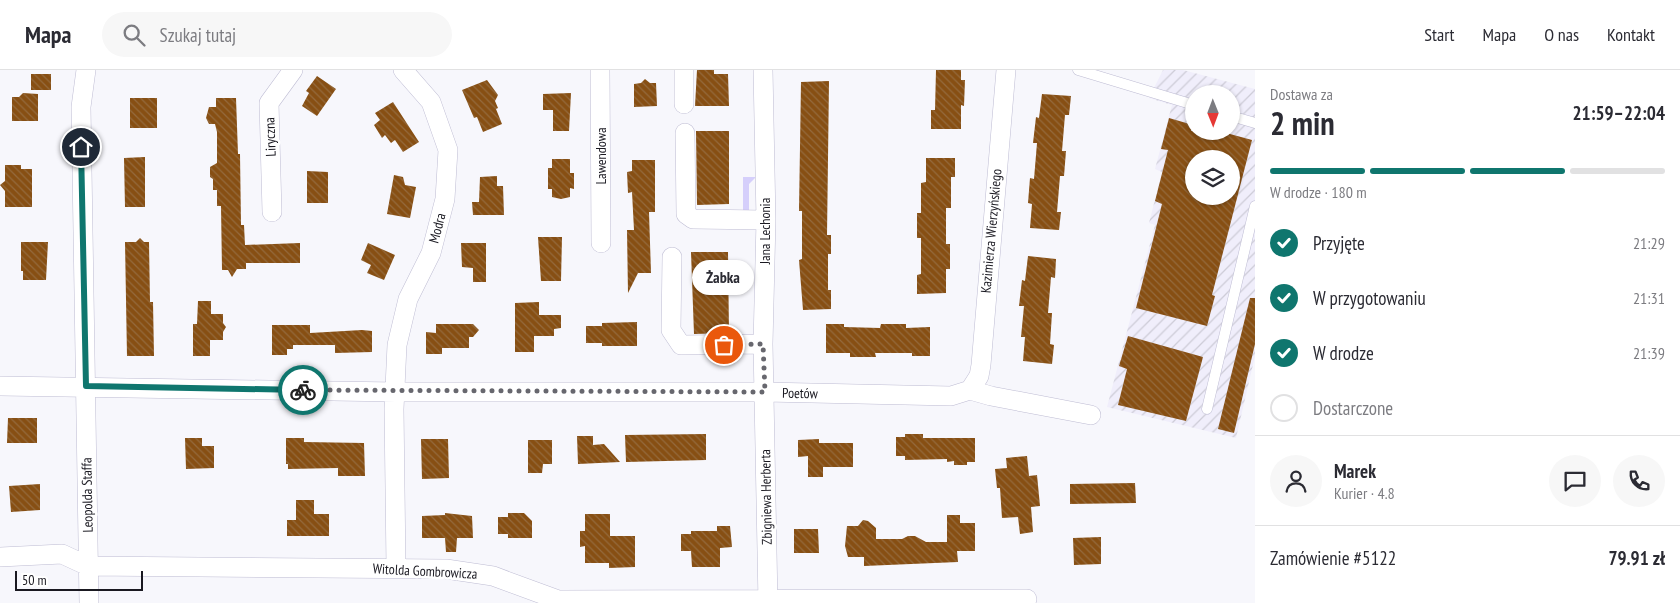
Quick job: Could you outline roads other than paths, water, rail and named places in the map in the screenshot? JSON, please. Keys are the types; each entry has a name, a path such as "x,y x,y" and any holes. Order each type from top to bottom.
{"street":[{"name":"Leopolda Staffa","path":"86,70 80,107 89,603"},
{"name":"Liryczna","path":"272,212 269,103 293,70"},
{"name":"Modra","path":"396,392 397,345 408,299 431,253 445,199 448,150 431,102 403,70"},
{"name":"Lawendowa","path":"600,70 601,243"},
{"path":"684,70 684,104"},
{"name":"Jana Lechonia","path":"762,70 766,220 763,344 765,392"},
{"name":"Kazimierza Wierzyńskiego","path":"970,390 979,376 981,364 1006,70"},
{"path":"685,133 686,214 693,219 766,220"},
{"path":"672,257 671,330 681,345 763,344"},
{"path":"0,386 86,386"},
{"name":"Poetów","path":"86,386 396,392 765,392 951,396 970,390 991,396 1091,415"},
{"path":"396,392 394,409 396,567"},
{"name":"Zbigniewa Herberta","path":"765,392 768,602"},
{"name":"Witolda Gombrowicza","path":"0,557 62,554 88,566 396,567 446,569 493,576 558,600 768,602 1027,599"}],"lane":[{"path":"1078,70 1185,102"},
{"path":"1240,119 1255,123"},
{"path":"1207,409 1255,206"}],"place":[{"name":"Żabka","path":"724,345"}]}
